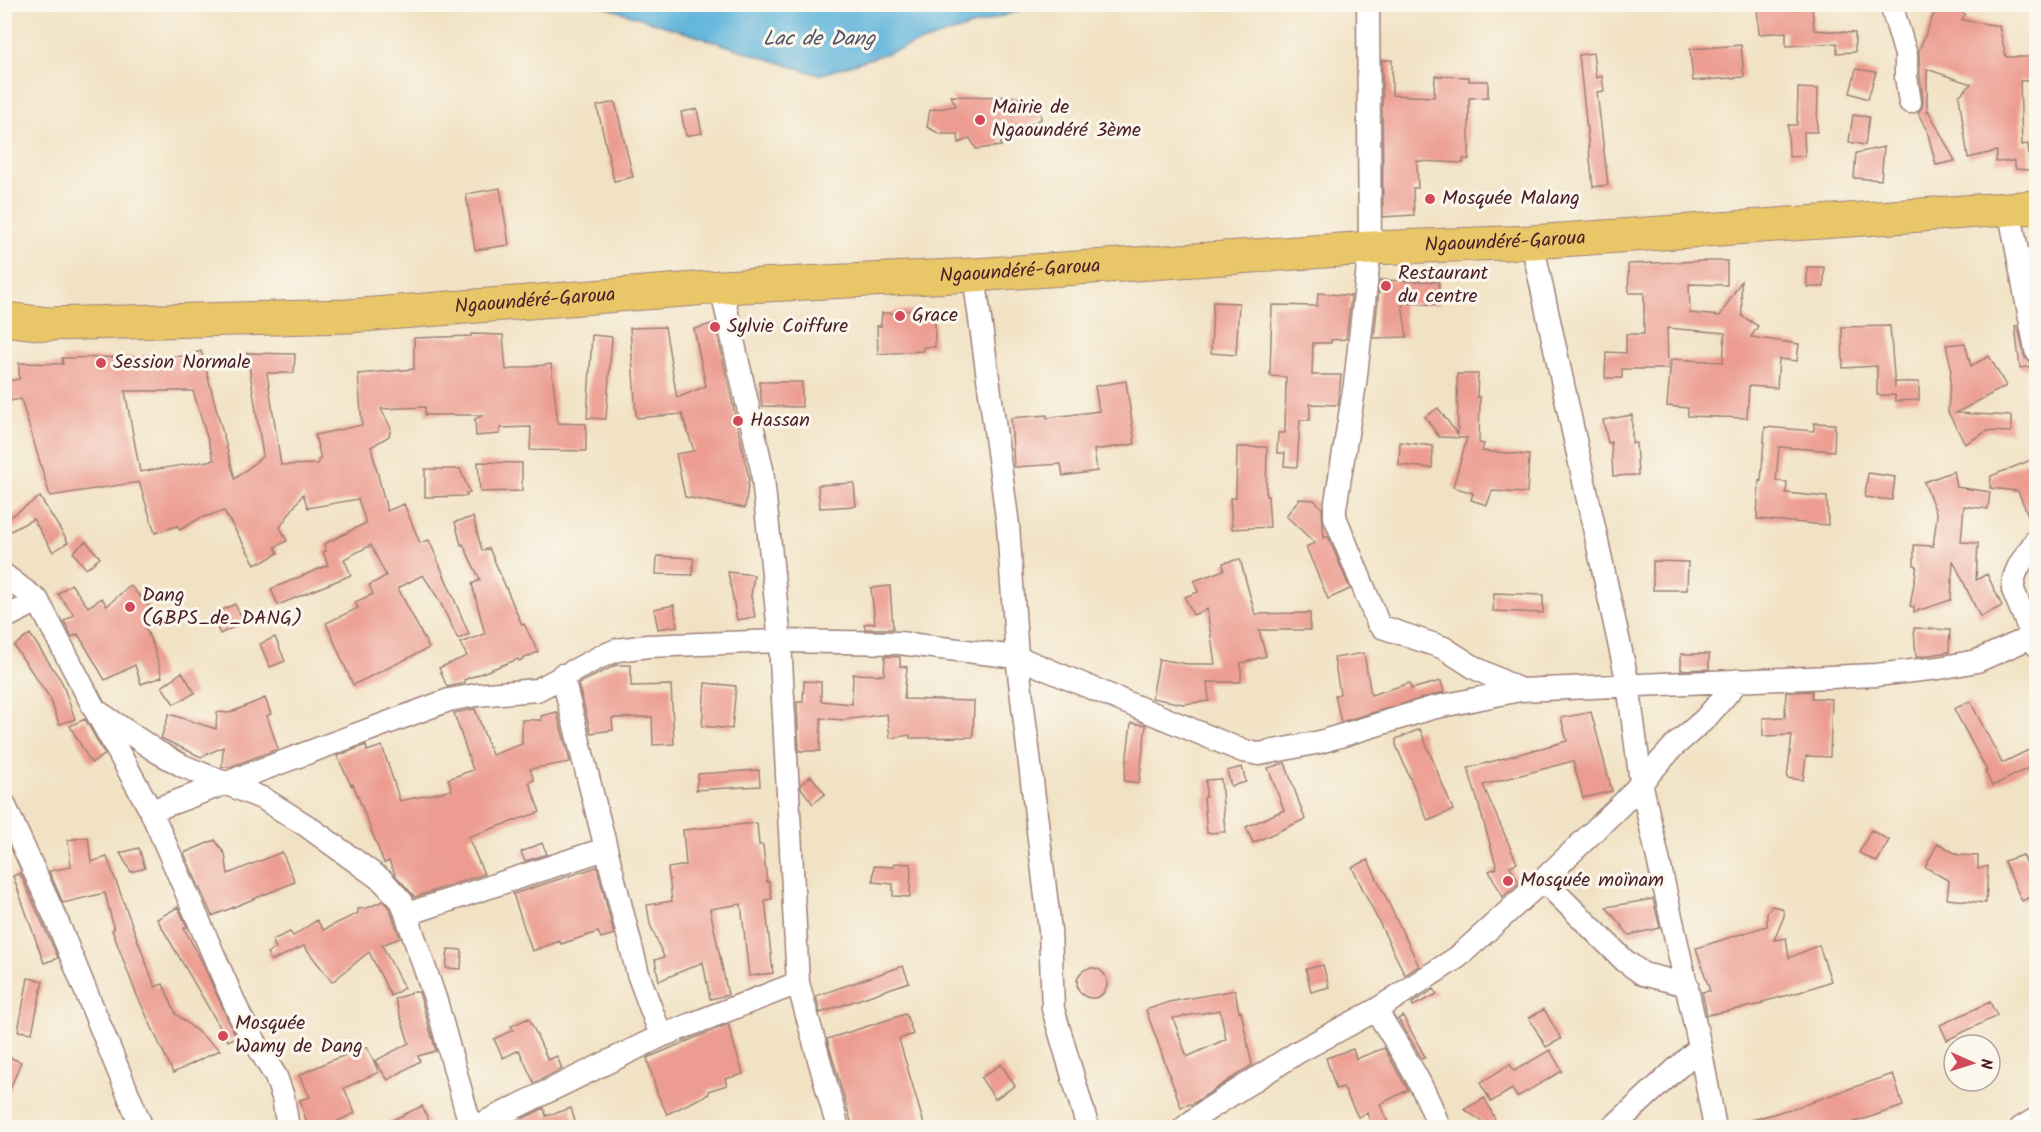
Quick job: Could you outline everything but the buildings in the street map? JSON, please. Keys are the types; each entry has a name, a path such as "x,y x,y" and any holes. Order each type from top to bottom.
{"highway":[{"name":"Ngaoundéré-Garoua","path":"4,319 47,324 348,316 721,286 974,275 1370,248 1532,242 2023,207"}],"street":[{"path":"1368,4 1370,248 1355,384 1335,516 1378,623 1382,627 1444,648 1475,668 1520,690"},
{"path":"1891,4 1906,55 1906,77 1910,102"},
{"path":"2023,207 2037,350"},
{"path":"1532,242 1628,684 1641,782 1687,985 1715,1128"},
{"path":"974,275 1008,525 1017,657 1048,902 1053,1009 1088,1128"},
{"path":"721,286 762,469 780,641 798,983 837,1128"},
{"path":"151,811 449,700 476,695 537,690 562,675 617,650 648,646 780,641 899,643 1017,657 1252,753 1320,742 1432,708 1520,690 1876,675 1959,666 1977,662 2035,639 2013,590 2012,581 2014,573 2037,540"},
{"path":"4,575 38,601 93,708 151,811 241,1018 276,1077 284,1097 288,1128"},
{"path":"4,618 38,601"},
{"path":"562,675 638,974 661,1036"},
{"path":"1184,1128 1204,1112 1298,1052 1376,1010 1446,966 1543,880 1624,802 1674,746 1705,719 1739,680"},
{"path":"93,708 156,751 183,766 264,799 354,859 383,881 402,902 436,1001 472,1128 661,1036 798,983"},
{"path":"4,804 59,926 142,1128"},
{"path":"407,914 605,849"},
{"path":"1543,880 1625,961 1643,974 1687,985"},
{"path":"1376,1010 1419,1080 1439,1128"},
{"path":"1612,1128 1700,1047"},
{"path":"2021,1128 2037,1119"}],"water":[{"name":"Lac de Dang","path":"599,5 1037,5 819,75"}],"place":[{"name":"Mairie de Ngaoundéré 3ème","path":"980,120"},
{"name":"Mosquée Malang","path":"1430,199"},
{"name":"Restaurant du centre","path":"1386,286"},
{"name":"Grace","path":"900,316"},
{"name":"Sylvie Coiffure","path":"715,327"},
{"name":"Session Normale","path":"101,363"},
{"name":"Hassan","path":"738,421"},
{"name":"Dang (GBPS_de_DANG)","path":"130,607"},
{"name":"Mosquée moïnam","path":"1508,881"},
{"name":"Mosquée Wamy de Dang","path":"223,1036"}]}
